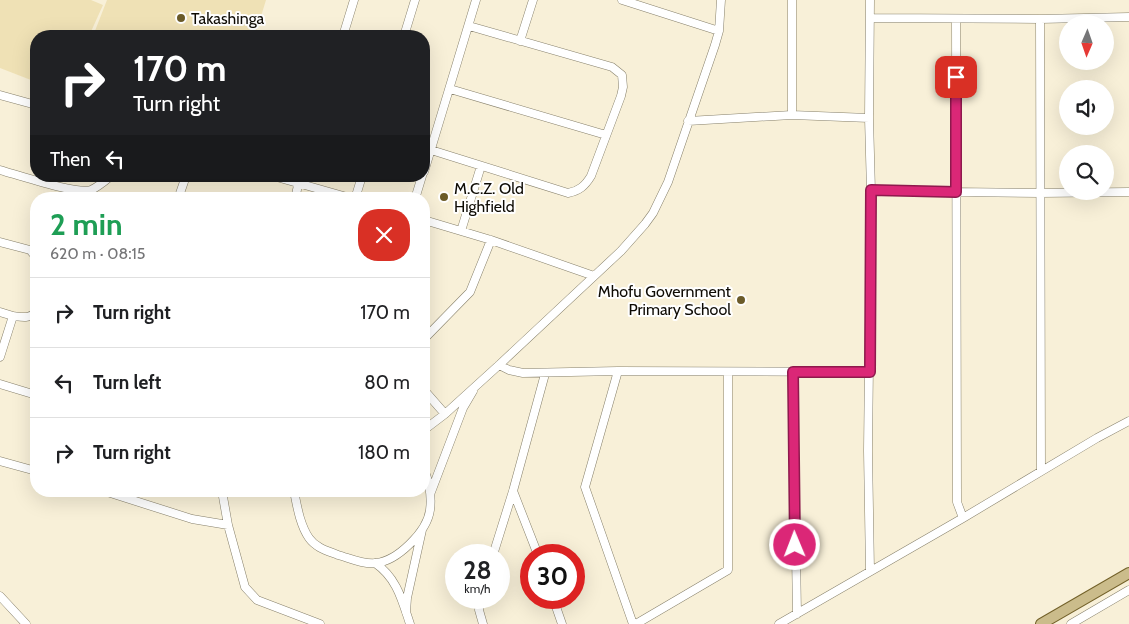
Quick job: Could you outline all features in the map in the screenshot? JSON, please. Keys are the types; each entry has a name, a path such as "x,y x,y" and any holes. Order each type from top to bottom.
{"main road":[{"path":"1041,624 1129,573"}],"street":[{"path":"345,30 354,0"},
{"path":"406,30 415,0"},
{"path":"430,153 476,0"},
{"path":"520,41 533,0"},
{"path":"622,0 719,31"},
{"path":"430,425 475,387 621,251 653,213 668,182 719,31 722,0"},
{"path":"792,0 792,115"},
{"path":"870,0 869,118 871,190 868,451 870,570"},
{"path":"870,18 1040,19 1129,16"},
{"path":"956,19 957,502 964,518"},
{"path":"1040,19 1041,471"},
{"path":"431,150 568,193 577,192 591,176 621,96 623,87 622,75 612,67 469,26"},
{"path":"450,89 606,135"},
{"path":"0,96 30,104"},
{"path":"688,121 792,115 869,118"},
{"path":"461,231 481,166"},
{"path":"0,170 30,178"},
{"path":"45,182 67,188 90,190 102,182"},
{"path":"304,182 334,192"},
{"path":"871,190 1040,193 1129,192"},
{"path":"430,222 491,240 594,276"},
{"path":"430,333 470,292 491,240"},
{"path":"0,242 30,250"},
{"path":"0,312 13,316 30,317"},
{"path":"0,357 13,316"},
{"path":"498,365 523,373 545,374 618,371 870,372"},
{"path":"618,371 585,487 634,624 728,570 728,372"},
{"path":"793,372 797,614"},
{"path":"496,544 545,374"},
{"path":"0,384 30,393"},
{"path":"296,497 304,529 314,544 324,550 362,562 375,563 395,557 408,546 422,528 430,512 431,492 463,408 475,387"},
{"path":"430,397 445,414"},
{"path":"779,624 1129,421"},
{"path":"0,461 30,469"},
{"path":"513,491 534,544"},
{"path":"124,497 192,518 228,525"},
{"path":"223,497 228,525 245,587 250,594 257,600 320,624"},
{"path":"406,612 407,598 422,528"},
{"path":"375,563 385,570 394,582 410,624"},
{"path":"1071,624 1129,590"},
{"path":"0,596 26,624"},
{"path":"480,609 483,624"},
{"path":"557,609 562,624"}],"shaded area":[{"path":"0,0 91,0 103,5 92,30 30,30 30,80 0,68"},
{"name":"Takashinga","path":"107,0 266,0 257,30 95,30"}],"place":[{"name":"Takashinga","path":"181,18"},
{"name":"M.C.Z. Old Highfield","path":"444,197"},
{"name":"Mhofu Government Primary School","path":"741,300"}],"route":[{"path":"795,545 793,372 870,372 871,190 956,192 956,77"}]}
